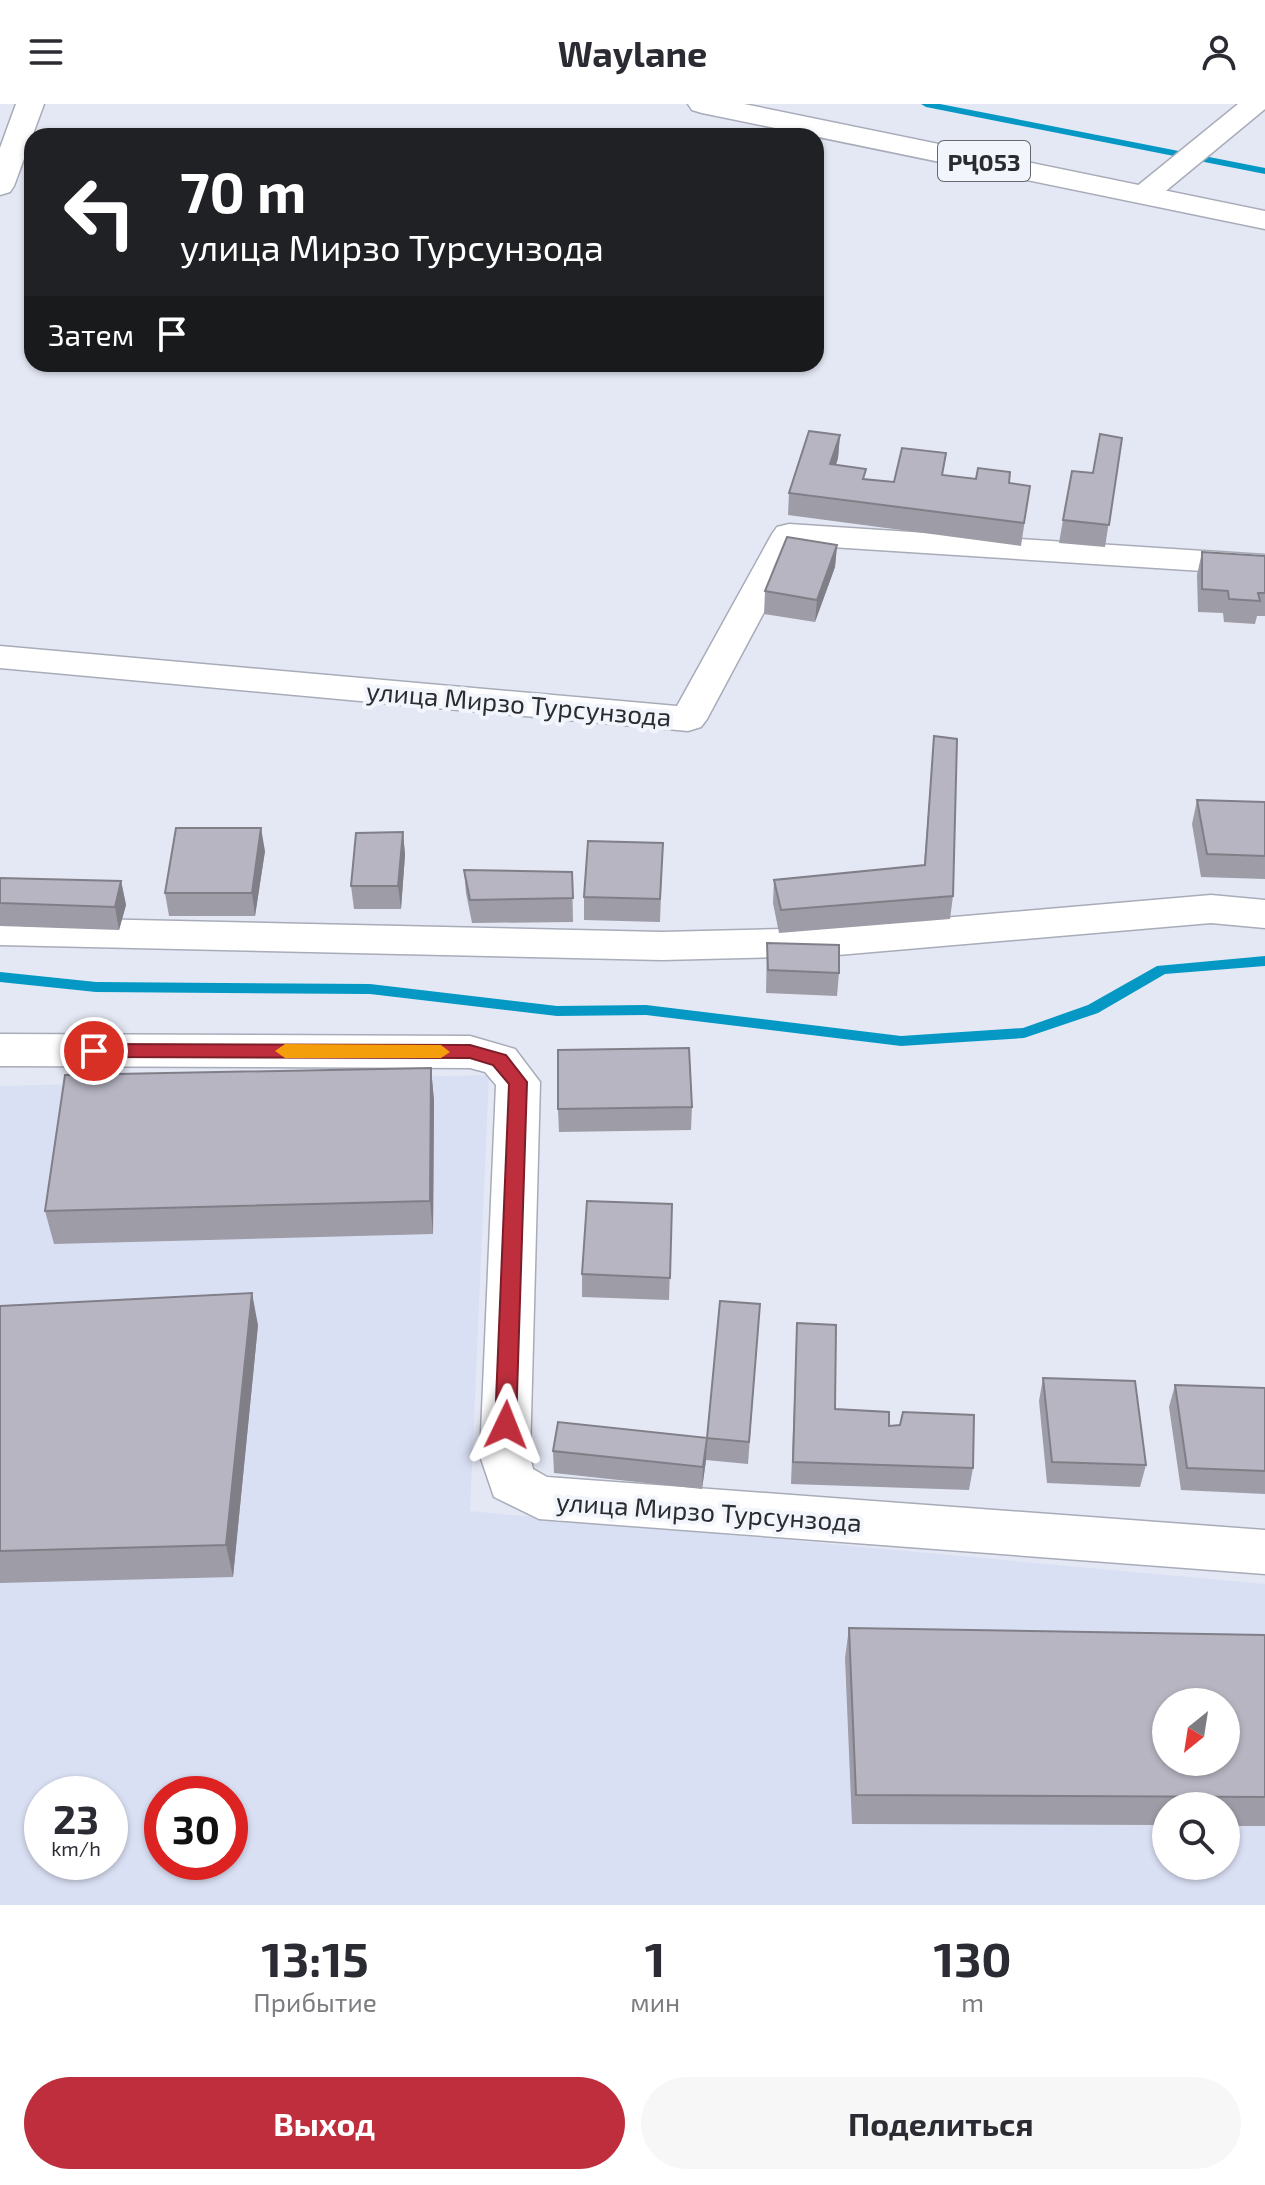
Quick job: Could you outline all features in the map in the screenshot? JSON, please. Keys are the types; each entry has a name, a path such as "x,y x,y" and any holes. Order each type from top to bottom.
{"main road":[{"name":"РҶ053","path":"702,104 822,128"},
{"name":"РҶ053","path":"824,128 1265,220"}],"street":[{"path":"0,186 30,104"},
{"path":"1146,193 1258,107"},
{"name":"улица Мирзо Турсунзода","path":"0,657 688,719 789,534 1265,565"},
{"path":"0,931 662,946 826,942 1211,909 1265,914"},
{"name":"улица Мирзо Турсунзода","path":"0,1050 470,1052 500,1060 518,1082 505,1456 512,1482 539,1498 1265,1552"}],"shaded area":[{"path":"489,1075 470,1511 1265,1584 1265,1905 0,1905 0,1086"}],"building":[{"path":"809,431 840,435 830,464 866,469 863,479 894,482 902,448 946,453 942,475 976,479 978,468 1010,472 1009,483 1030,486 1024,523 789,493"},
{"path":"1100,434 1122,438 1109,525 1063,520 1072,471 1093,473"},
{"path":"787,537 837,545 817,600 765,591"},
{"path":"1202,552 1265,556 1265,593 1258,593 1260,601 1229,599 1228,591 1202,589"},
{"path":"934,736 957,739 953,896 781,910 774,880 925,865"},
{"path":"1197,800 1265,802 1265,856 1207,854"},
{"path":"176,828 261,828 252,893 165,893"},
{"path":"403,832 398,886 351,886 356,833"},
{"path":"588,841 663,843 660,899 584,897"},
{"path":"464,870 572,872 573,898 470,900"},
{"path":"0,878 121,881 115,907 0,903"},
{"path":"767,943 839,945 839,973 768,970"},
{"path":"689,1048 692,1107 558,1109 558,1050"},
{"path":"431,1068 430,1201 45,1211 65,1075"},
{"path":"587,1201 672,1204 670,1278 582,1274"},
{"path":"252,1293 226,1545 0,1551 0,1306"},
{"path":"720,1301 760,1304 749,1442 707,1438"},
{"path":"797,1323 836,1325 835,1409 889,1412 889,1426 900,1425 903,1412 974,1415 973,1468 793,1462"},
{"path":"1043,1378 1135,1381 1146,1465 1052,1462"},
{"path":"1175,1385 1265,1388 1265,1471 1187,1468"},
{"path":"558,1422 707,1438 703,1467 553,1451"},
{"path":"849,1628 1265,1635 1265,1797 1240,1797 1240,1792 1152,1792 1152,1796 856,1795"}],"waterway":[{"path":"926,104 1265,171"},
{"path":"0,977 96,987 370,989 557,1011 646,1010 901,1041 1024,1033 1093,1009 1162,969 1265,961"}],"slow traffic":[{"path":"285,1051 441,1052"}],"route":[{"path":"94,1051 470,1052 500,1060 518,1082 506,1425"}]}
